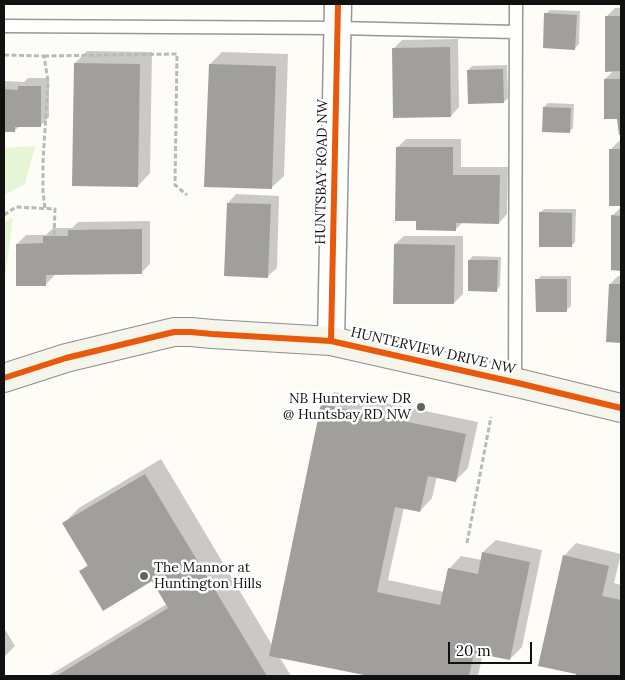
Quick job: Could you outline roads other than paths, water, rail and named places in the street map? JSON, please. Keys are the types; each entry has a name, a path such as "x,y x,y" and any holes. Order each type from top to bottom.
{"street":[{"name":"HUNTSBAY ROAD NW","path":"331,341 338,16"},
{"name":"HUNTERVIEW DRIVE NW","path":"4,378 66,358 174,332 190,332 331,341 621,408"}],"lane":[{"path":"515,383 516,4"},
{"path":"4,26 338,16 516,32"}],"place":[{"name":"NB Hunterview DR @ Huntsbay RD NW","path":"421,407"},
{"name":"The Mannor at Huntington Hills","path":"144,576"}]}
